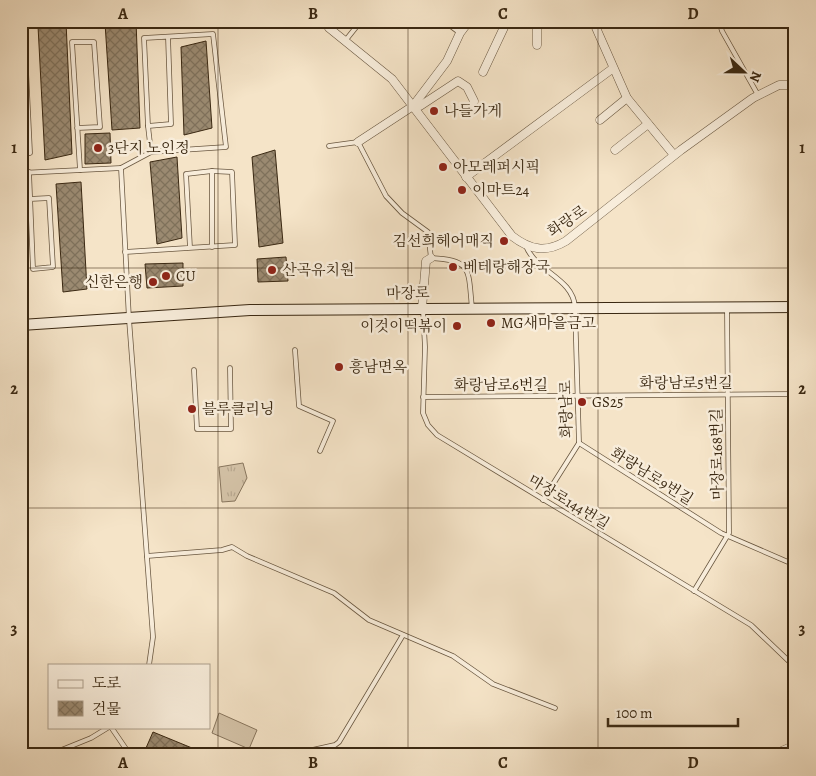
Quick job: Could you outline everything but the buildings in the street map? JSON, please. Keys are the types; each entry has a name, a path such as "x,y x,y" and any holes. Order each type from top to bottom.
{"main road":[{"name":"마장로","path":"21,325 250,310 795,307"}],"street":[{"path":"325,21 345,41 392,79 504,228 526,246"},
{"path":"358,142 413,106 447,61 460,33 469,21"},
{"path":"483,72 507,21"},
{"path":"537,21 537,45"},
{"path":"593,21 612,69 627,98 674,155"},
{"path":"466,177 612,69"},
{"path":"413,106 420,106 458,81 467,87 474,100"},
{"name":"화랑로","path":"526,246 544,250 555,248 674,155 758,95 779,85 795,85"},
{"path":"600,120 627,98"},
{"path":"615,150 648,124"},
{"path":"422,308 426,261 431,258"},
{"path":"773,755 795,745"}],"lane":[{"path":"345,41 361,21"},
{"path":"444,21 460,33"},
{"path":"719,21 722,31 758,95"},
{"path":"21,173 121,168 151,152 226,147 212,34 144,38 151,152"},
{"path":"148,126 171,124 168,37"},
{"path":"77,128 100,127 94,42 72,42 77,128 80,170"},
{"path":"21,49 25,49 30,154 21,154"},
{"path":"329,146 358,142 386,196 402,213 428,232 431,258 461,262 469,280 472,308"},
{"path":"121,168 129,319 153,637 149,664"},
{"path":"126,252 212,247 235,245 232,172 212,171 186,174 190,248"},
{"path":"212,171 212,247"},
{"path":"29,172 30,200 33,269 53,267 49,198 30,200"},
{"path":"526,246 532,258 572,292 575,307"},
{"name":"화랑남로","path":"543,500 579,443 575,307"},
{"name":"마장로168번길","path":"727,307 728,535"},
{"name":"마장로144번길","path":"422,308 426,347 423,413 428,425 437,435 751,625 795,667"},
{"path":"295,350 299,406 333,421 320,451"},
{"path":"194,370 197,429 231,429 230,368"},
{"name":"화랑남로5번길","path":"578,396 795,394"},
{"name":"화랑남로6번길","path":"423,397 578,396"},
{"name":"화랑남로9번길","path":"579,443 721,533 795,565"},
{"path":"694,591 728,535"},
{"path":"147,556 222,550 232,546 247,556 334,593 361,616 453,656 493,684 555,708"},
{"path":"290,755 335,745 339,742 403,635"},
{"path":"49,755 91,738 108,728"},
{"path":"111,728 126,749"}],"green space":[{"path":"243,463 247,478 235,501 222,502 219,467"},
{"path":"219,713 257,730 249,749 212,733"}],"place":[{"name":"나들가게","path":"434,111"},
{"name":"3단지 노인정","path":"98,148"},
{"name":"아모레퍼시픽","path":"443,167"},
{"name":"이마트24","path":"462,190"},
{"name":"김선희헤어매직","path":"504,241"},
{"name":"베테랑해장국","path":"453,267"},
{"name":"산곡유치원","path":"272,270"},
{"name":"CU","path":"166,276"},
{"name":"신한은행","path":"153,282"},
{"name":"MG새마을금고","path":"491,323"},
{"name":"이것이떡볶이","path":"457,326"},
{"name":"흥남면옥","path":"339,367"},
{"name":"GS25","path":"582,402"},
{"name":"블루클리닝","path":"192,409"}]}
